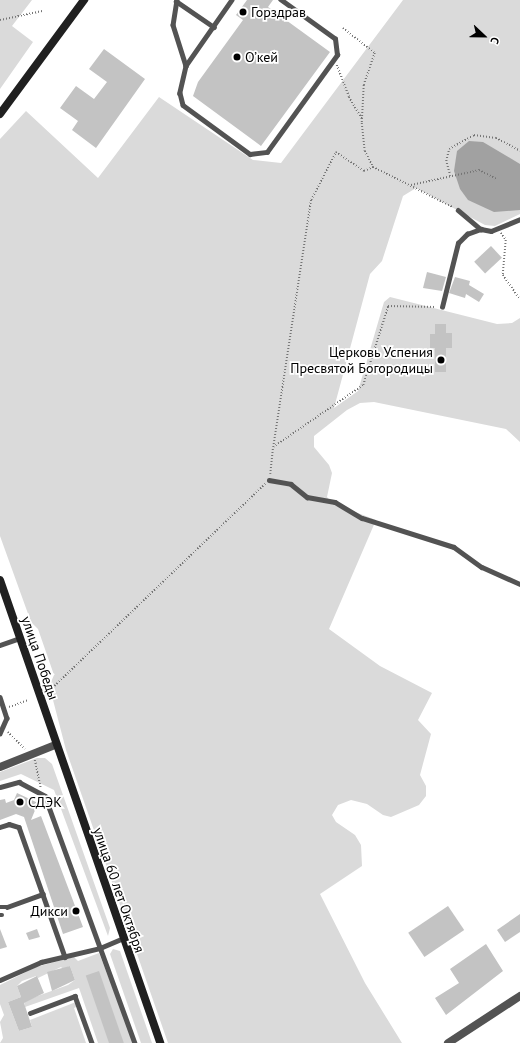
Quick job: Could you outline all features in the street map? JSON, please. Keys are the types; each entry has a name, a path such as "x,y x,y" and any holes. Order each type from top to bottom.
{"street":[{"path":"0,114 84,0"},
{"name":"улица Победы","path":"0,580 56,745"},
{"path":"0,767 56,745"},
{"name":"улица 60 лет Октября","path":"56,745 122,938 160,1043"},
{"path":"448,1043 520,996"}],"lane":[{"path":"176,0 214,27"},
{"path":"176,0 174,25 186,66"},
{"path":"232,0 186,66 180,93 183,105 250,154 268,152 335,60 338,46 335,39 281,0"},
{"path":"458,210 481,229 491,231 520,219"},
{"path":"442,307 458,243 467,234 481,229"},
{"path":"269,480 291,484 307,498 335,502 362,518 454,547 482,567 520,584"},
{"path":"0,645 20,638"},
{"path":"0,697 7,718 4,728 0,734"},
{"path":"0,787 19,782 41,792 45,796 135,1043"},
{"path":"0,827 10,824 18,827 65,957"},
{"path":"0,907 7,907 43,894"},
{"path":"0,980 31,965 100,948 122,938"},
{"path":"30,1013 75,996 92,1043"}],"path":[{"path":"0,20 42,12"},
{"path":"343,28 375,53 364,85 362,120 365,151 373,167 458,210"},
{"path":"335,60 349,96 362,120"},
{"path":"450,176 446,161 449,150 474,135 496,138 520,151"},
{"path":"50,690 258,494 269,480 311,200 336,152 364,171 373,167"},
{"path":"411,185 479,170 497,179"},
{"path":"491,231 501,233 506,240 502,275 520,299"},
{"path":"273,447 363,385 388,306 442,307"},
{"path":"4,709 28,700"},
{"path":"4,728 26,750"},
{"path":"35,758 41,792"}],"shaded area":[{"path":"0,0 32,0 12,26 33,42 0,89"},
{"path":"403,0 520,0 520,214 495,226 485,225 416,188 403,196 382,261 370,274 334,408 358,391 384,302 390,297 497,324 512,323 520,318 520,442 506,429 374,402 360,403 347,410 314,436 314,447 329,465 332,473 327,497 332,503 376,520 329,629 380,666 432,693 418,720 431,734 420,775 426,786 426,796 419,805 391,817 383,815 367,804 351,800 338,805 332,815 336,822 355,835 361,845 362,866 320,894 365,983 402,1043 168,1043 66,750 53,700 51,682 54,675 38,629 31,622 0,536 0,139 26,111 98,178 159,97 253,160 281,163"},
{"path":"469,141 483,142 520,164 520,210 494,212 468,200 460,189 454,171 457,151"},
{"path":"37,758 45,758 52,764 110,928 108,936 54,790 21,774 0,781 0,772"},
{"path":"113,949 120,951 152,1043 141,1043 110,954"},
{"path":"99,953 134,1043 98,1043 79,988 25,1007 24,1001 68,985 75,980 70,966 63,969 61,967 38,978 36,976 22,981 17,986 21,997 8,1002 19,1031 32,1027 30,1020 76,1002 78,1006 74,1008 86,1043 0,1043 3,1038 0,1022 4,1015 0,1004 0,985 36,967 74,957 78,961"}],"building":[{"path":"247,0 273,0 268,7 330,52 261,146 193,96 198,82 243,20 236,15"},
{"path":"104,49 145,79 96,148 72,130 78,121 60,108 76,86 94,99 107,82 89,69"},
{"path":"491,246 502,258 485,273 474,262"},
{"path":"427,272 446,277 442,291 423,288"},
{"path":"455,277 470,281 469,285 484,294 479,302 466,294 465,298 449,293"},
{"name":"Церковь Успения Пресвятой Богородицы","path":"435,324 446,324 446,333 452,333 452,348 446,348 446,372 435,372 435,348 430,348 430,334 435,334"},
{"path":"17,793 38,803 31,820 41,816 83,927 63,934 24,817 16,814 0,820 0,800 5,799 6,803 14,800"},
{"path":"448,906 464,930 424,957 408,933"},
{"path":"520,914 520,932 505,942 497,930"},
{"path":"0,929 7,947 0,949"},
{"path":"37,929 40,937 29,940 26,933"},
{"path":"486,944 503,971 446,1015 435,998 459,983 450,969"},
{"path":"70,966 75,980 52,991 47,972"},
{"path":"99,971 124,1043 109,1043 86,976"},
{"path":"37,976 44,993 24,1003 32,1027 19,1031 8,1002 21,997 17,986"}],"place":[{"name":"Горздрав","path":"243,12"},
{"name":"О’кей","path":"237,57"},
{"name":"Церковь Успения Пресвятой Богородицы","path":"441,360"},
{"name":"СДЭК","path":"20,802"},
{"name":"Дикси","path":"76,911"}]}
